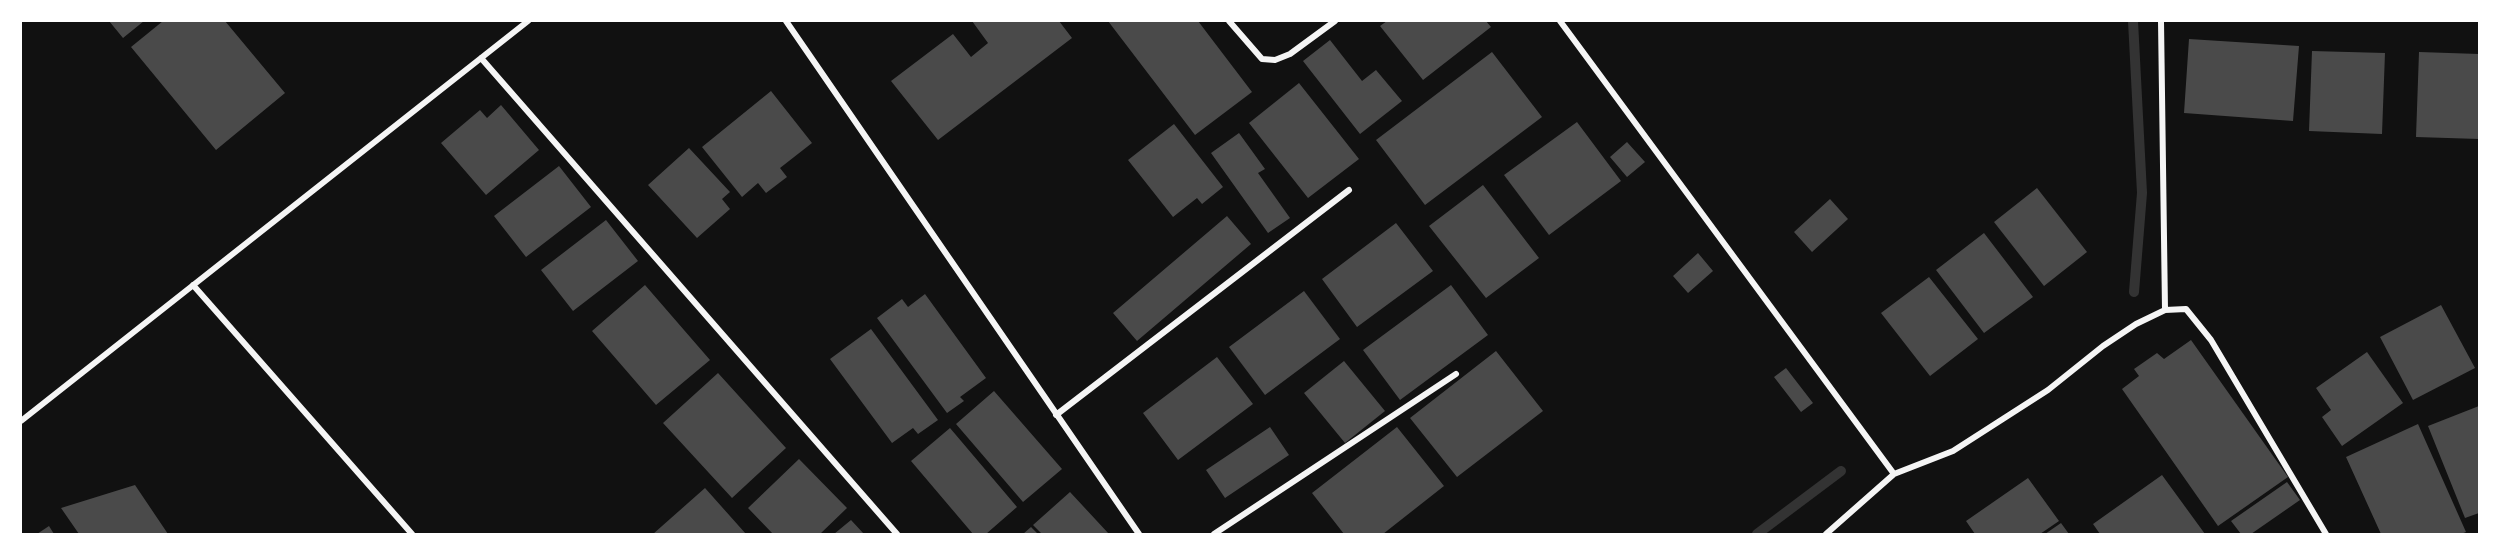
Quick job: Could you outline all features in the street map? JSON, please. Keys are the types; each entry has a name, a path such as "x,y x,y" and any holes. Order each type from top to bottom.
{"street":[{"path":"21,421 528,21"},
{"path":"786,21 1139,534"},
{"path":"1229,21 1262,59 1275,60 1290,54 1335,21"},
{"path":"1560,21 1894,474"},
{"path":"2162,21 2165,310"},
{"path":"481,58 897,534"},
{"path":"1056,416 1349,190"},
{"path":"193,285 412,534"},
{"path":"1826,534 1894,474 1953,451 2048,390 2111,340 2136,324 2165,310 2186,309 2211,340 2326,534"},
{"path":"1214,534 1456,374"}],"building":[{"path":"109,21 144,21 123,38"},
{"path":"163,21 225,21 285,93 216,150 131,47"},
{"path":"972,21 1059,21 1072,38 938,140 891,81 953,34 971,57 988,43"},
{"path":"1108,21 1198,21 1252,92 1195,135"},
{"path":"1387,21 1486,21 1491,27 1423,80 1380,26"},
{"path":"2189,39 2299,46 2293,121 2184,113"},
{"path":"1330,40 1362,81 1376,70 1402,101 1360,134 1303,61"},
{"path":"2312,51 2385,53 2382,134 2309,131"},
{"path":"1492,52 1542,117 1425,205 1376,140"},
{"path":"2419,52 2479,54 2479,139 2416,137"},
{"path":"1299,83 1359,159 1308,198 1249,123"},
{"path":"771,91 812,143 780,168 787,177 766,193 758,183 742,197 702,147"},
{"path":"501,105 539,150 486,195 441,143 480,110 487,118"},
{"path":"1577,122 1621,181 1549,235 1504,175"},
{"path":"1174,124 1223,187 1202,204 1197,198 1173,217 1128,160"},
{"path":"1239,133 1265,169 1258,173 1290,218 1268,233 1211,153"},
{"path":"1627,142 1645,162 1627,177 1610,157"},
{"path":"689,148 730,192 722,199 730,209 697,238 648,185"},
{"path":"559,166 591,207 526,257 494,216"},
{"path":"1483,185 1539,258 1486,298 1429,226"},
{"path":"2037,188 2087,252 2044,286 1994,222"},
{"path":"1830,199 1848,219 1812,252 1794,232"},
{"path":"1227,216 1251,244 1137,341 1113,313"},
{"path":"606,220 638,261 573,311 541,270"},
{"path":"1396,223 1433,271 1357,327 1322,279"},
{"path":"1984,233 2033,297 1984,333 1936,270"},
{"path":"1698,253 1713,271 1688,293 1673,276"},
{"path":"1929,277 1978,339 1930,376 1881,313"},
{"path":"645,285 710,360 656,405 592,331"},
{"path":"1451,285 1488,335 1400,400 1363,350"},
{"path":"1304,291 1340,339 1265,395 1229,347"},
{"path":"925,294 986,378 960,397 964,401 947,413 877,318 902,299 908,307"},
{"path":"2441,305 2475,368 2413,400 2380,337"},
{"path":"871,329 938,420 918,434 913,428 892,443 830,359"},
{"path":"2191,340 2288,477 2218,526 2122,389 2139,376 2134,369 2157,353 2164,359"},
{"path":"1496,351 1543,411 1457,477 1410,418"},
{"path":"2367,352 2403,403 2342,446 2322,417 2331,410 2316,388"},
{"path":"1217,357 1253,404 1178,460 1143,413"},
{"path":"1344,361 1385,411 1345,443 1304,393"},
{"path":"1786,368 1813,403 1801,412 1774,377"},
{"path":"718,373 786,448 732,498 663,423"},
{"path":"994,391 1062,469 1023,502 956,424"},
{"path":"2479,406 2479,513 2465,518 2428,426"},
{"path":"2418,424 2466,532 2461,534 2381,534 2346,457"},
{"path":"1270,427 1289,455 1225,498 1206,470"},
{"path":"1397,427 1444,486 1383,534 1344,534 1312,493"},
{"path":"950,428 1017,507 986,534 973,534 911,461"},
{"path":"799,459 847,508 820,534 773,534 748,508"},
{"path":"2162,475 2205,534 2100,534 2093,524"},
{"path":"2028,478 2059,521 2040,534 1975,534 1966,521"},
{"path":"2287,482 2300,500 2251,534 2241,534 2231,521"},
{"path":"135,485 168,534 79,534 61,508"},
{"path":"705,488 746,534 653,534"},
{"path":"1070,492 1109,534 1042,534 1033,525"},
{"path":"851,520 864,534 834,534"},
{"path":"2061,523 2069,534 2045,534"},
{"path":"49,526 54,534 37,534"},
{"path":"1031,527 1038,534 1023,534"}],"waterway":[{"path":"2133,21 2142,193 2134,292"},
{"path":"1757,534 1841,471"}]}
